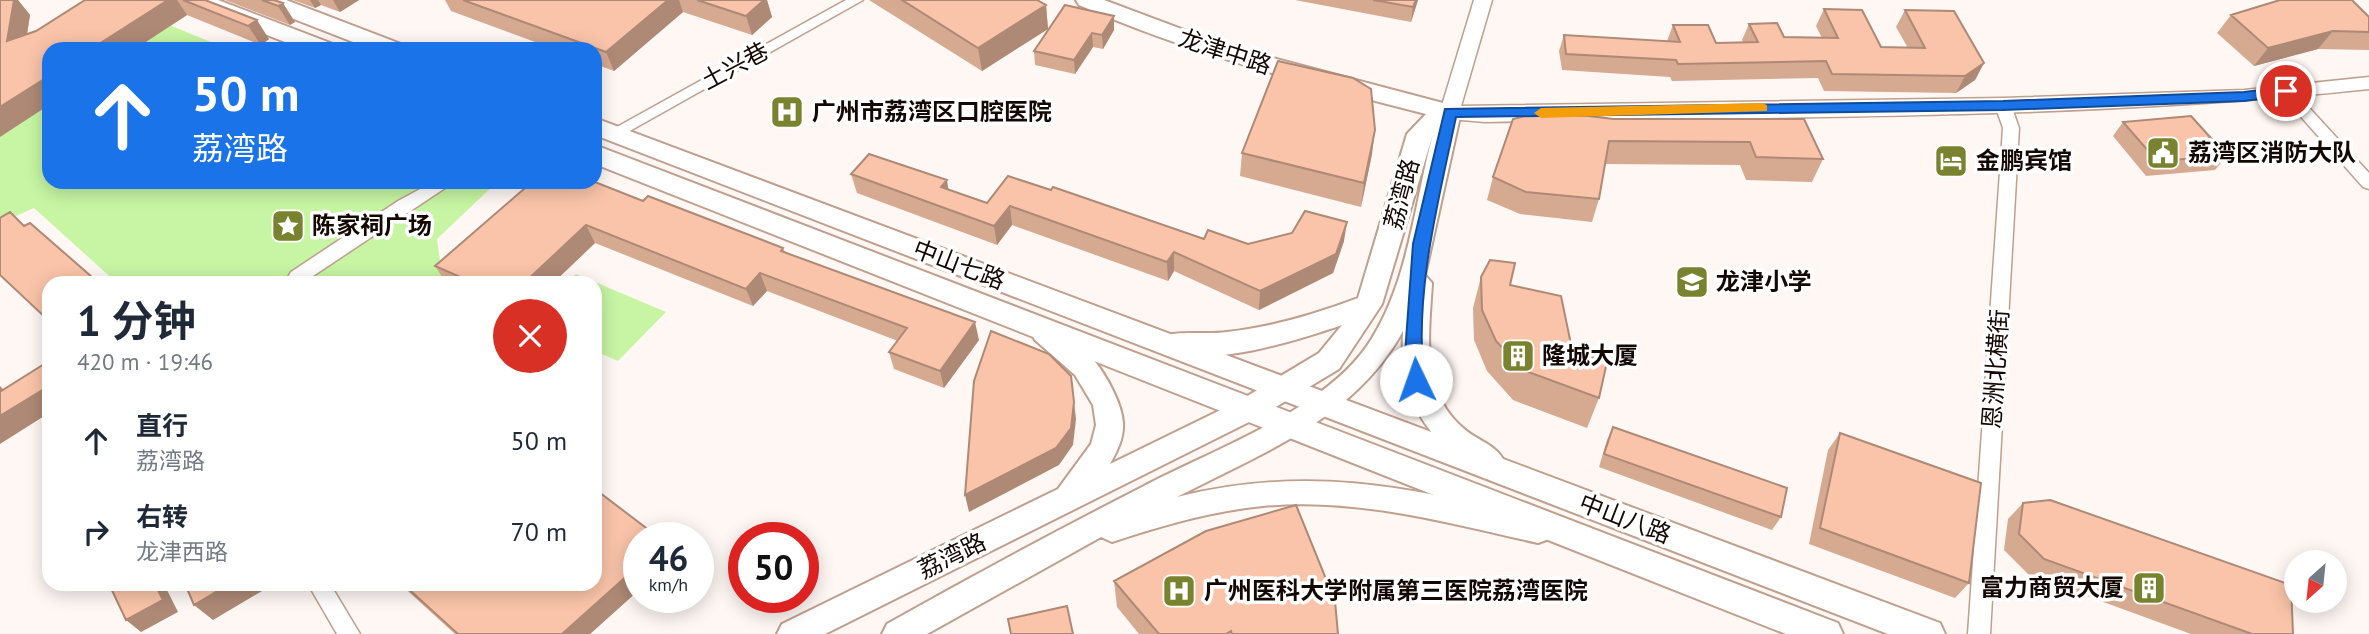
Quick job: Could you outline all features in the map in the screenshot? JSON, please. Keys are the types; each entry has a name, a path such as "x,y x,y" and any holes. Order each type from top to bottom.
{"main road":[{"path":"198,0 307,42"},
{"path":"267,0 375,42"},
{"name":"龙津中路","path":"1086,0 1183,39 1268,66 1450,112"},
{"name":"荔湾路","path":"898,634 1025,562 1287,424 1322,404 1359,376 1376,355 1398,316 1421,244 1450,112"},
{"name":"荔湾路","path":"793,634 1249,409 1328,361 1353,330 1369,304 1419,134 1434,119 1450,112"},
{"name":"中山七路","path":"604,130 1322,404"},
{"name":"中山七路","path":"602,157 1249,409"},
{"path":"1421,244 1413,354 1416,380 1423,397 1456,439 1479,455 1555,492"},
{"path":"1159,343 1211,345 1256,339 1306,328 1369,304"},
{"path":"1028,322 1074,353 1087,367 1108,407 1111,430 1096,465 1050,508"},
{"name":"中山八路","path":"1322,404 1928,634"},
{"name":"中山八路","path":"1249,409 1826,634"},
{"path":"1025,562 1117,527 1225,500 1282,492 1329,492 1378,498 1574,537"}],"street":[{"name":"土兴巷","path":"604,130 856,0"},
{"path":"1483,0 1450,112 1485,115 2003,105 2244,96 2369,83"},
{"path":"2286,91 2369,183"},
{"name":"恩洲北横街","path":"1979,634 2011,128 2003,105"},
{"path":"296,276 434,189"},
{"path":"322,591 349,634"}],"green space":[{"path":"108,0 211,42 42,42 42,189 490,189 437,239 442,276 109,276 34,208 0,223 0,55"},
{"path":"602,285 666,312 618,361 602,354"}],"building":[{"path":"0,0 14,0 7,41 36,31 85,0 168,0 102,42 42,42 42,80 0,107"},
{"path":"183,0 205,0 257,20 248,26"},
{"path":"262,0 274,0 283,3 278,6"},
{"path":"463,0 668,0 606,52 602,51 602,42 578,42"},
{"path":"697,0 764,0 746,16"},
{"path":"902,0 1037,0 1046,5 978,48"},
{"path":"1373,0 1416,0 1413,7"},
{"path":"2280,0 2352,0 2369,17 2369,32 2333,31 2268,48 2231,15"},
{"path":"1065,5 1114,16 1102,35 1092,33 1074,60 1034,51"},
{"path":"1824,9 1862,10 1881,47 1925,48 1905,10 1954,11 1984,63 1965,76 1832,74 1826,61 1678,64 1676,60 1566,54 1564,35 1680,42 1673,25 1708,25 1716,43 1758,42 1749,24 1777,23 1784,37 1838,38"},
{"path":"1278,61 1353,78 1371,89 1375,130 1364,183 1242,153"},
{"path":"1546,111 1614,119 1804,119 1823,159 1756,157 1750,142 1609,141 1599,199 1526,192 1493,177 1513,119"},
{"path":"2191,116 2227,156 2157,161 2123,122"},
{"path":"869,154 947,180 941,187 987,203 1008,176 1051,190 1053,187 1204,239 1208,230 1248,244 1292,233 1305,211 1347,222 1336,254 1260,291 1174,252 1167,262 1010,206 994,226 851,174"},
{"path":"602,185 643,201 648,196 783,248 781,251 975,322 940,371 889,352 907,328 760,273 746,289 586,225 532,276 458,276 435,266 524,189 602,189"},
{"path":"10,212 24,226 30,223 91,276 42,276 42,314 0,275 0,218"},
{"path":"1490,260 1515,263 1510,285 1561,296 1572,349 1607,362 1599,398 1523,370 1496,341 1482,310 1481,277"},
{"path":"991,331 1049,354 1071,376 1074,402 1071,428 1056,448 965,495 974,381"},
{"path":"42,365 42,390 0,416 0,389 1,391"},
{"path":"1613,427 1787,488 1781,517 1604,454"},
{"path":"1840,433 1981,483 1969,583 1820,528"},
{"path":"602,494 638,522 623,522 623,579 562,634 458,634 411,591 602,591"},
{"name":"富力商贸大厦","path":"2050,500 2284,583 2284,613 2292,613 2293,634 2252,634 2044,559 2019,534 2023,503"},
{"name":"广州医科大学附属第三医院荔湾医院","path":"1296,505 1335,601 1338,634 1232,634 1231,631 1226,634 1159,634 1114,581 1206,531"},
{"path":"112,591 158,591 163,600 126,620"},
{"path":"188,591 217,591 194,605"},
{"path":"1067,606 1073,634 1011,634 1008,619"}],"slow traffic":[{"path":"1541,113 1762,108"}],"place":[{"name":"广州市荔湾区口腔医院","path":"787,112"},
{"name":"荔湾区消防大队","path":"2163,153"},
{"name":"金鹏宾馆","path":"1951,161"},
{"name":"陈家祠广场","path":"288,226"},
{"name":"龙津小学","path":"1692,282"},
{"name":"隆城大厦","path":"1518,356"},
{"name":"富力商贸大厦","path":"2149,588"},
{"name":"广州医科大学附属第三医院荔湾医院","path":"1179,591"}],"route":[{"path":"1416,380 1413,354 1421,244 1450,112 1485,115 2003,105 2244,96 2286,91"}]}
